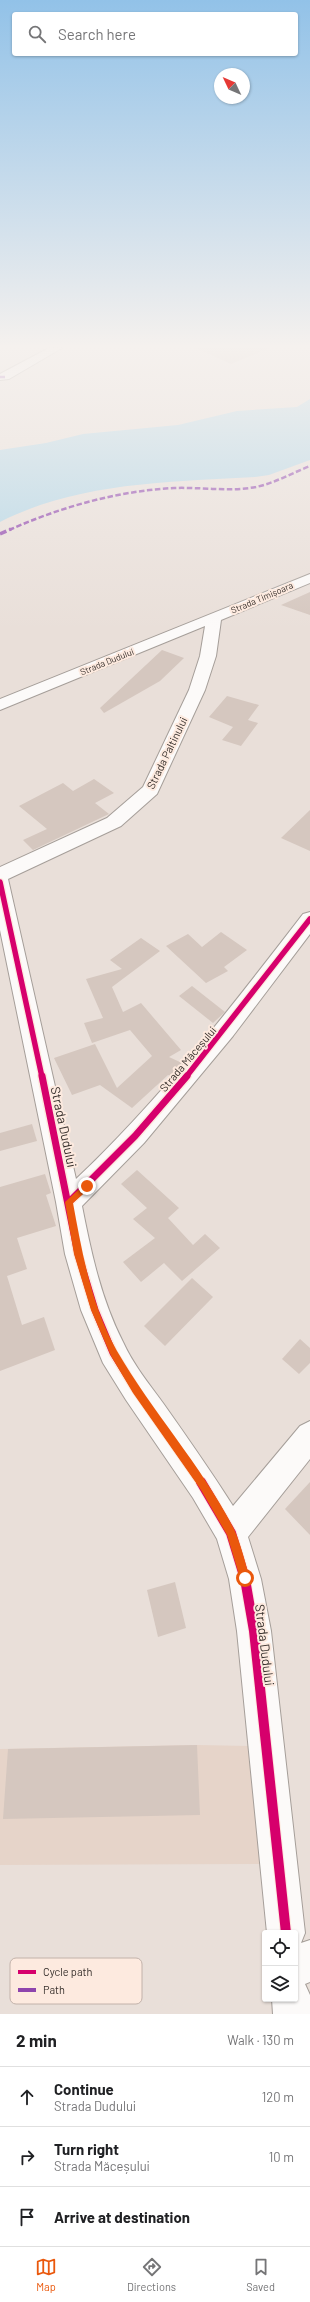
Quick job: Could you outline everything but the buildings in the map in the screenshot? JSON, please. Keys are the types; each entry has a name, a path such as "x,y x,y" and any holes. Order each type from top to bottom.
{"street":[{"name":"Strada Timișoara","path":"214,618 310,578"},
{"name":"Strada Dudului","path":"0,706 214,618"},
{"name":"Strada Paltinului","path":"0,875 114,822 151,790 197,690 208,656 214,618"},
{"name":"Strada Dudului","path":"0,882 69,1202 78,1254 95,1310 114,1353 136,1390 204,1487 231,1533 245,1578 254,1631 286,1930"},
{"name":"Strada Măceșului","path":"69,1202 133,1139 182,1082 310,919"},
{"path":"231,1533 310,1436"},
{"path":"298,1967 310,1959"},
{"path":"292,2002 293,2014"}],"shaded area":[{"path":"197,1745 251,1746 260,1864 0,1865 0,1749"}],"water":[{"path":"310,442 310,460 269,475 125,486 93,492 61,499 30,509 0,522 0,450 46,443"}],"marked path":[{"path":"0,534 62,509 105,497 172,488 246,489 270,483 310,466"}],"cycle path":[{"path":"0,882 69,1202 78,1254 95,1310 113,1353 136,1390 204,1487 231,1533 245,1579 254,1631 286,1930"},
{"path":"69,1202 103,1170 135,1136 196,1066 310,919"}],"route":[{"path":"87,1186 69,1202 78,1254 95,1310 114,1353 136,1390 204,1487 231,1533 245,1578"}]}
